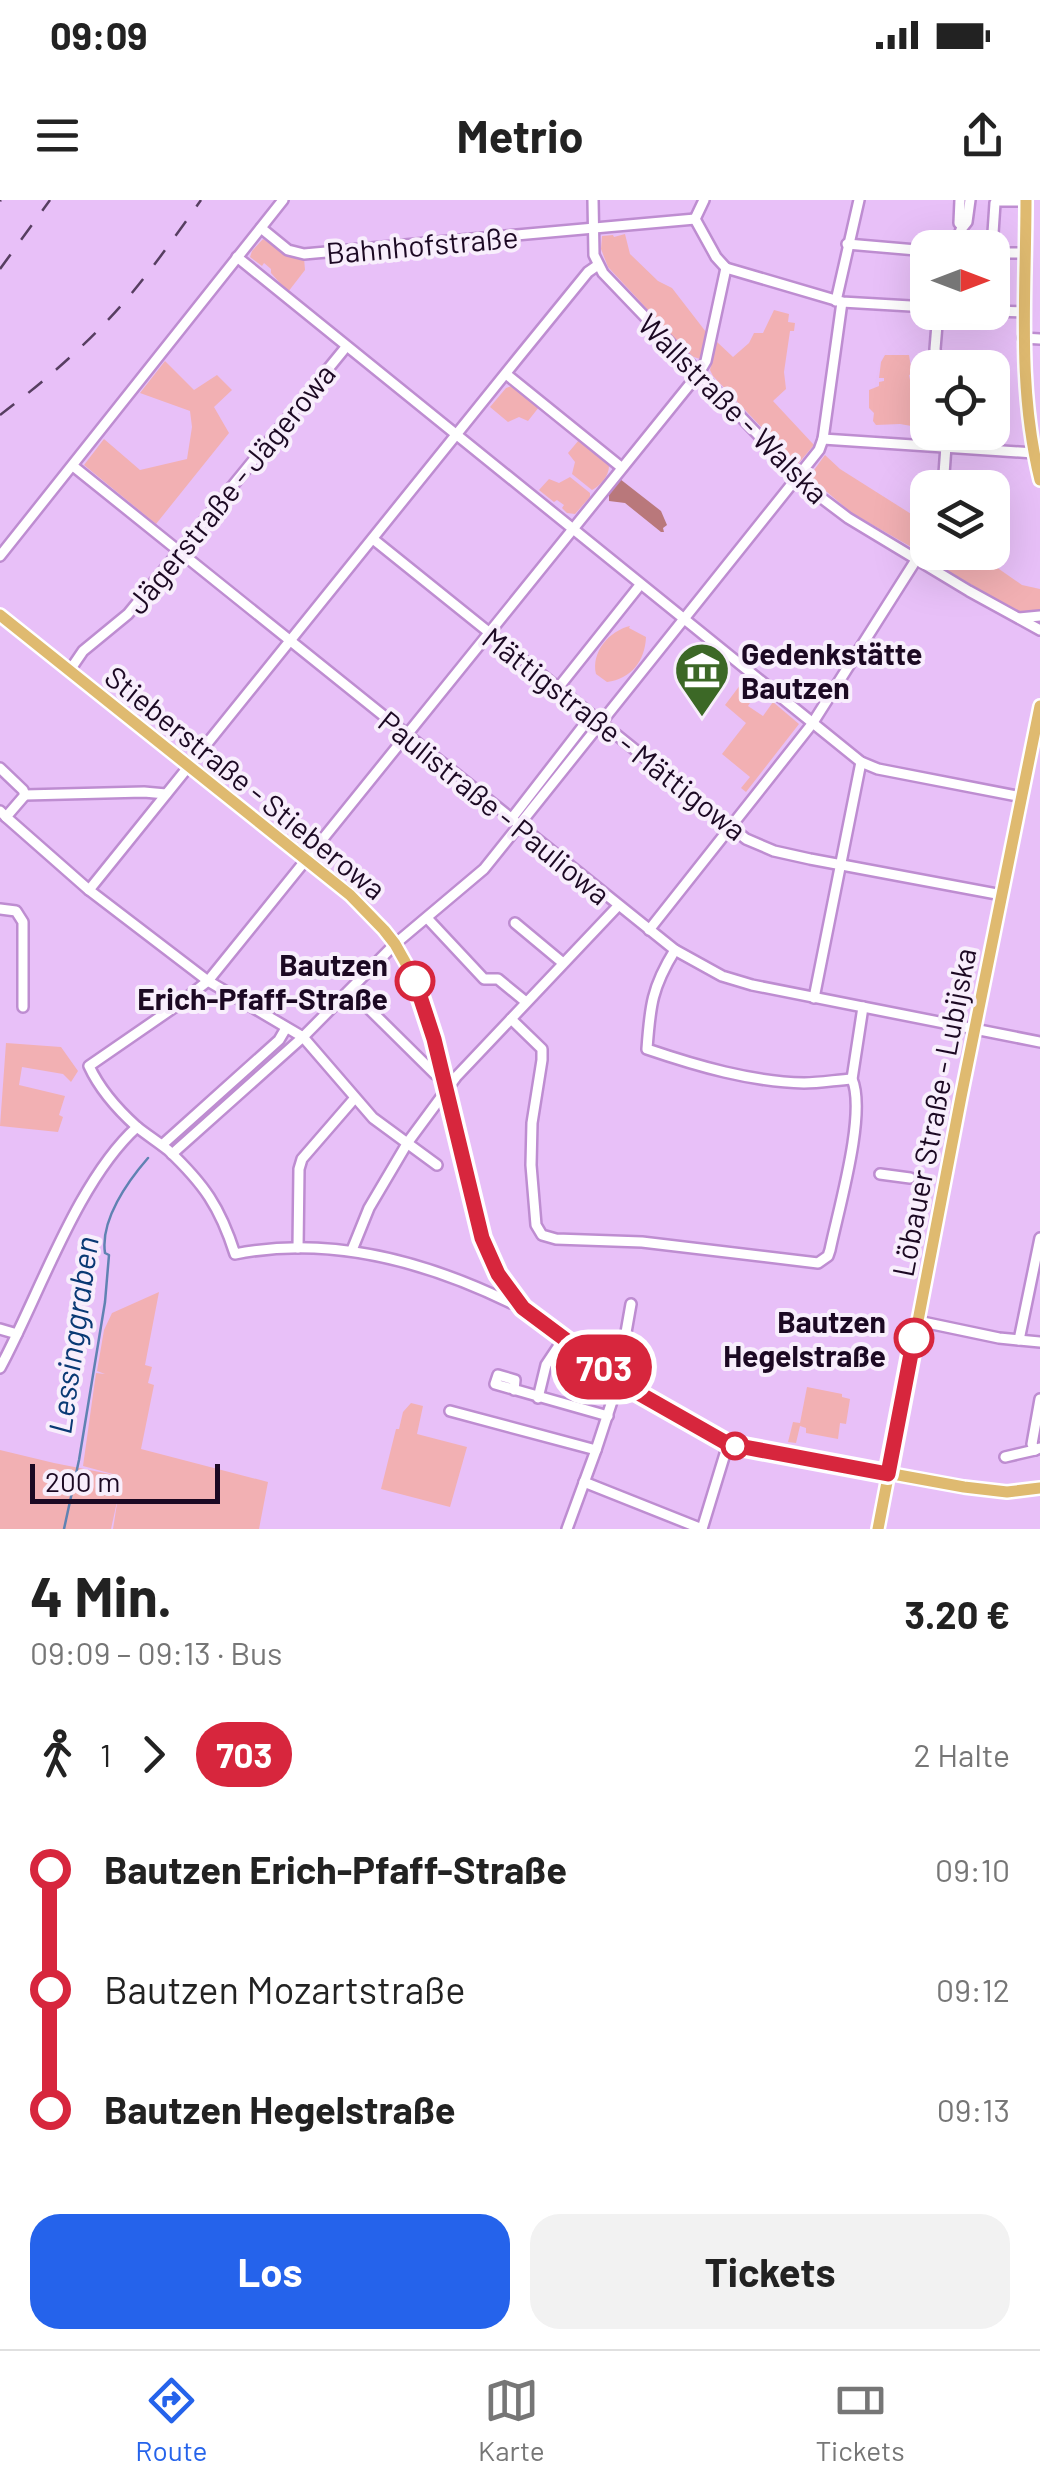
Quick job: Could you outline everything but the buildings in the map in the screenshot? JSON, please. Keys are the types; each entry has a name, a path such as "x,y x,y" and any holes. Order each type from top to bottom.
{"main road":[{"path":"1026,201 1025,392 1040,480"},
{"name":"Stieberstraße - Stieberowa","path":"0,615 307,859 364,907 395,944 418,989 434,1039 482,1238 498,1274 516,1300"},
{"name":"Löbauer Straße - Lubijska","path":"878,1529 1040,706"},
{"path":"516,1300 618,1379 728,1444 1008,1492 1040,1488"}],"street":[{"path":"0,556 283,200"},
{"path":"89,890 588,272 598,265 592,230 593,200"},
{"path":"704,200 697,215 716,258 726,268 839,302 910,307"},
{"path":"697,215 714,200"},
{"path":"516,821 602,724 819,450 824,439 847,244 859,200"},
{"path":"960,200 962,227"},
{"path":"961,230 967,222 970,200"},
{"path":"992,230 993,209 998,201 1026,201"},
{"name":"Bahnhofstraße","path":"260,228 288,250 300,254 592,230 697,215"},
{"path":"847,244 910,249"},
{"path":"1010,254 1025,253"},
{"path":"237,257 861,762 878,769 1022,797"},
{"name":"Wallstraße - Walska","path":"598,265 826,504 910,555"},
{"path":"516,1300 510,1304 444,1274 352,1250 276,1248 235,1254 210,1196 172,1154 137,1127 103,1092 89,1066 208,981 699,373 706,361 726,268"},
{"path":"1010,311 1023,312"},
{"path":"1023,338 1040,339"},
{"name":"Jägerstraße - Jägerowa","path":"70,670 83,651 128,614 346,347"},
{"path":"506,374 621,467"},
{"path":"824,439 910,445"},
{"path":"985,450 1034,454"},
{"name":"Paulistraße - Pauliowa","path":"73,466 674,950 722,976 752,986 1040,1042"},
{"name":"Mättigstraße - Mättigowa","path":"373,539 730,828 766,848 1002,895"},
{"path":"649,930 812,724 910,569"},
{"name":"Wallstraße - Walska","path":"935,570 1040,630"},
{"path":"558,688 640,585"},
{"path":"1016,618 1040,616"},
{"path":"172,1154 302,1038 395,944 484,870 592,716"},
{"path":"814,998 861,762"},
{"path":"0,768 26,795"},
{"path":"166,794 26,795 3,814 89,890 208,981 302,1038 372,1118 437,1165"},
{"path":"352,1250 369,1208 408,1142 456,1077 618,906"},
{"path":"0,909 16,911 23,922 22,1007"},
{"path":"427,918 484,979 498,978 526,1002"},
{"path":"515,923 563,963"},
{"path":"674,950 654,990 648,1049 772,1080 852,1080"},
{"path":"350,991 443,1078"},
{"path":"511,1019 542,1048 532,1124 533,1199 536,1225 546,1237 642,1242 818,1263 830,1250 852,1143 852,1080 862,1007"},
{"path":"162,1145 279,1040 286,1028"},
{"path":"298,1248 302,1159 354,1099"},
{"path":"0,1368 89,1190 137,1127"},
{"path":"880,1174 910,1178"},
{"path":"1019,1340 1040,1238"},
{"path":"566,1529 608,1416 630,1304"},
{"path":"918,1321 1040,1342"},
{"path":"0,1330 17,1334"},
{"path":"538,1398 546,1366 564,1338"},
{"path":"514,1390 608,1416"},
{"path":"1005,1458 1037,1449 1032,1444 1040,1399"},
{"path":"450,1411 596,1450"},
{"path":"584,1482 702,1529 728,1444"}],"shaded area":[{"path":"625,234 630,254 658,281 672,288 706,332 700,359 691,356 608,267 601,249 602,236"},
{"path":"263,239 290,257 304,258 305,270 288,292 271,269 250,257"},
{"path":"774,310 789,314 788,322 795,323 794,331 790,331 784,372 786,389 773,401 814,445 797,465 710,370 716,341 733,357 754,333 763,333"},
{"path":"885,355 909,355 910,426 876,425 873,421 869,390 884,381 879,378"},
{"path":"165,361 194,390 217,375 232,390 214,407 229,433 156,524 84,465 104,439 140,470 187,459 190,411 140,393"},
{"path":"511,386 539,407 528,421 519,417 508,422 490,407"},
{"path":"579,440 609,466 604,480 592,490 572,474 575,462 568,453"},
{"path":"825,455 840,469 910,513 910,546 852,513 809,477"},
{"path":"570,477 590,493 575,514 567,513 564,505 539,490 549,479 559,483"},
{"path":"620,479 661,511 667,525 664,532 625,503 609,501 609,494"},
{"path":"946,570 1000,570 1022,585 1040,589 1040,613 1023,614"},
{"path":"630,626 646,637 643,654 630,673 607,682 596,674 599,650 609,638"},
{"path":"744,680 758,691 748,706 763,716 773,702 799,724 746,792 741,788 750,777 722,754 746,723 725,705"},
{"path":"6,1043 61,1047 78,1071 71,1082 63,1074 22,1067 19,1085 65,1096 58,1132 0,1126"},
{"path":"159,1292 145,1365 152,1367 148,1383 154,1385 141,1449 268,1482 259,1529 113,1529 118,1497 111,1529 0,1529 0,1450 120,1476 83,1466 96,1373 105,1374 97,1371 104,1330 112,1313"},
{"path":"807,1387 850,1399 846,1424 840,1423 838,1439 806,1433 806,1428 800,1426 796,1443 788,1442 793,1422 800,1423"},
{"path":"411,1403 423,1406 417,1434 467,1447 450,1507 381,1489 396,1429"}],"waterway":[{"name":"Lessinggraben","path":"64,1529 105,1302 107,1227 124,1189 148,1158"}],"railway":[{"path":"0,269 50,200"},
{"path":"0,415 34,389 112,316 201,200"}],"bus line":[{"name":"703","path":"415,981 434,1039 482,1238 498,1274 523,1308 633,1390 728,1444 888,1474 914,1338"}],"place":[{"name":"Gedenkstätte Bautzen","path":"702,719"},
{"name":"Bautzen Erich-Pfaff-Straße","path":"415,981"},
{"name":"Bautzen Hegelstraße","path":"914,1338"}]}
